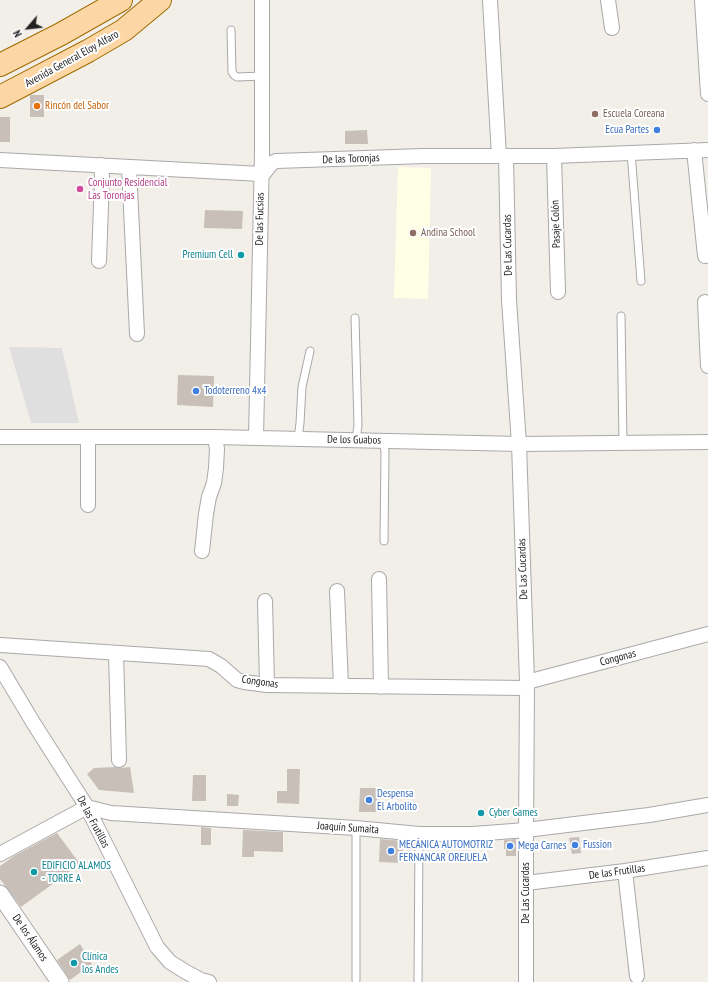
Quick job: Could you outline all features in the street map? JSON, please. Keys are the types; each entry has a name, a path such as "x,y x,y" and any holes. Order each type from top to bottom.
{"main road":[{"path":"0,65 61,34 121,0"},
{"name":"Avenida General Eloy Alfaro","path":"0,98 124,30 160,0"}],"street":[{"name":"De las Fucsias","path":"256,438 261,174 262,0"},
{"name":"De Las Cucardas","path":"490,0 503,156 509,300 519,444 527,685 526,982"},
{"path":"608,0 612,28"},
{"path":"702,0 708,94"},
{"path":"694,150 705,256"},
{"name":"De las Toronjas","path":"261,174 264,173 272,163 276,161 424,156 554,156 708,150"},
{"name":"Pasaje Colón","path":"554,156 558,292"},
{"path":"0,160 261,174"},
{"path":"99,261 102,177 101,165"},
{"path":"129,167 137,334"},
{"path":"705,302 708,366"},
{"name":"De los Guabos","path":"0,437 215,437 519,444 708,442"},
{"path":"88,437 88,506"},
{"path":"202,551 206,514 209,497 214,483 216,468 217,449 215,437"},
{"path":"379,579 381,687"},
{"path":"337,591 341,686"},
{"path":"264,601 267,685"},
{"name":"Congonas","path":"0,645 210,659 221,666 237,680 267,685 381,687 527,685 708,634"},
{"path":"116,653 119,760"},
{"name":"De las Frutillas","path":"0,667 34,724 87,807 157,946 170,962 201,980 209,982"},
{"name":"Joaquín Sumaita","path":"87,807 111,813 356,828 418,834 473,834 526,830 649,815 708,806"},
{"path":"0,854 87,807"},
{"name":"De las Frutillas","path":"526,883 625,871 708,858"},
{"path":"625,871 637,976"},
{"name":"De los Álamos","path":"0,894 56,981"}],"lane":[{"path":"231,30 232,72 234,75 237,77 262,76"},
{"path":"631,152 641,281"},
{"path":"621,316 623,443"},
{"path":"355,318 358,425 356,440"},
{"path":"298,439 302,387 310,351"},
{"path":"383,441 384,541"},
{"path":"356,828 356,980"},
{"path":"418,834 418,982"}],"shaded area":[{"name":"Andina School","path":"398,167 431,168 428,299 394,298"},
{"path":"9,347 62,348 79,423 31,423"}],"building":[{"name":"Rincón del Sabor","path":"30,95 44,95 44,117 30,117"},
{"path":"0,117 10,117 10,142 0,142"},
{"path":"367,130 368,144 345,144 345,131"},
{"path":"205,210 243,211 242,229 204,228"},
{"name":"Todoterreno 4x4","path":"178,375 214,376 213,407 177,405"},
{"path":"130,767 134,793 99,790 87,774 94,768"},
{"path":"287,769 300,769 299,804 277,803 277,791 287,791"},
{"path":"193,775 206,775 206,801 192,801"},
{"name":"Despensa El Arbolito","path":"360,788 378,788 377,812 359,812"},
{"path":"227,794 239,795 238,806 227,806"},
{"path":"201,827 211,828 211,845 201,845"},
{"path":"243,830 283,832 283,852 254,851 254,857 242,857"},
{"name":"EDIFICIO ALAMOS - TORRE A","path":"57,833 80,864 21,907 0,879 0,866 14,856"},
{"name":"Fussion","path":"579,837 581,853 572,854 569,838"},
{"name":"MECÁNICA AUTOMOTRIZ FERNANCAR OREJUELA","path":"380,839 403,841 402,863 379,862"},
{"name":"Mega Carnes","path":"516,839 516,856 506,856 504,840"},
{"name":"Clínica los Andes","path":"80,944 92,964 70,980 57,960"}],"place":[{"name":"Rincón del Sabor","path":"37,106"},
{"name":"Escuela Coreana","path":"595,114"},
{"name":"Ecua Partes","path":"657,130"},
{"name":"Conjunto Residencial Las Toronjas","path":"80,189"},
{"name":"Andina School","path":"413,233"},
{"name":"Premium Cell","path":"241,255"},
{"name":"Todoterreno 4x4","path":"196,391"},
{"name":"Despensa El Arbolito","path":"369,800"},
{"name":"Cyber Games","path":"481,813"},
{"name":"Fussion","path":"575,845"},
{"name":"Mega Carnes","path":"510,846"},
{"name":"MECÁNICA AUTOMOTRIZ FERNANCAR OREJUELA","path":"391,851"},
{"name":"EDIFICIO ALAMOS - TORRE A","path":"34,872"},
{"name":"Clínica los Andes","path":"74,963"}]}
